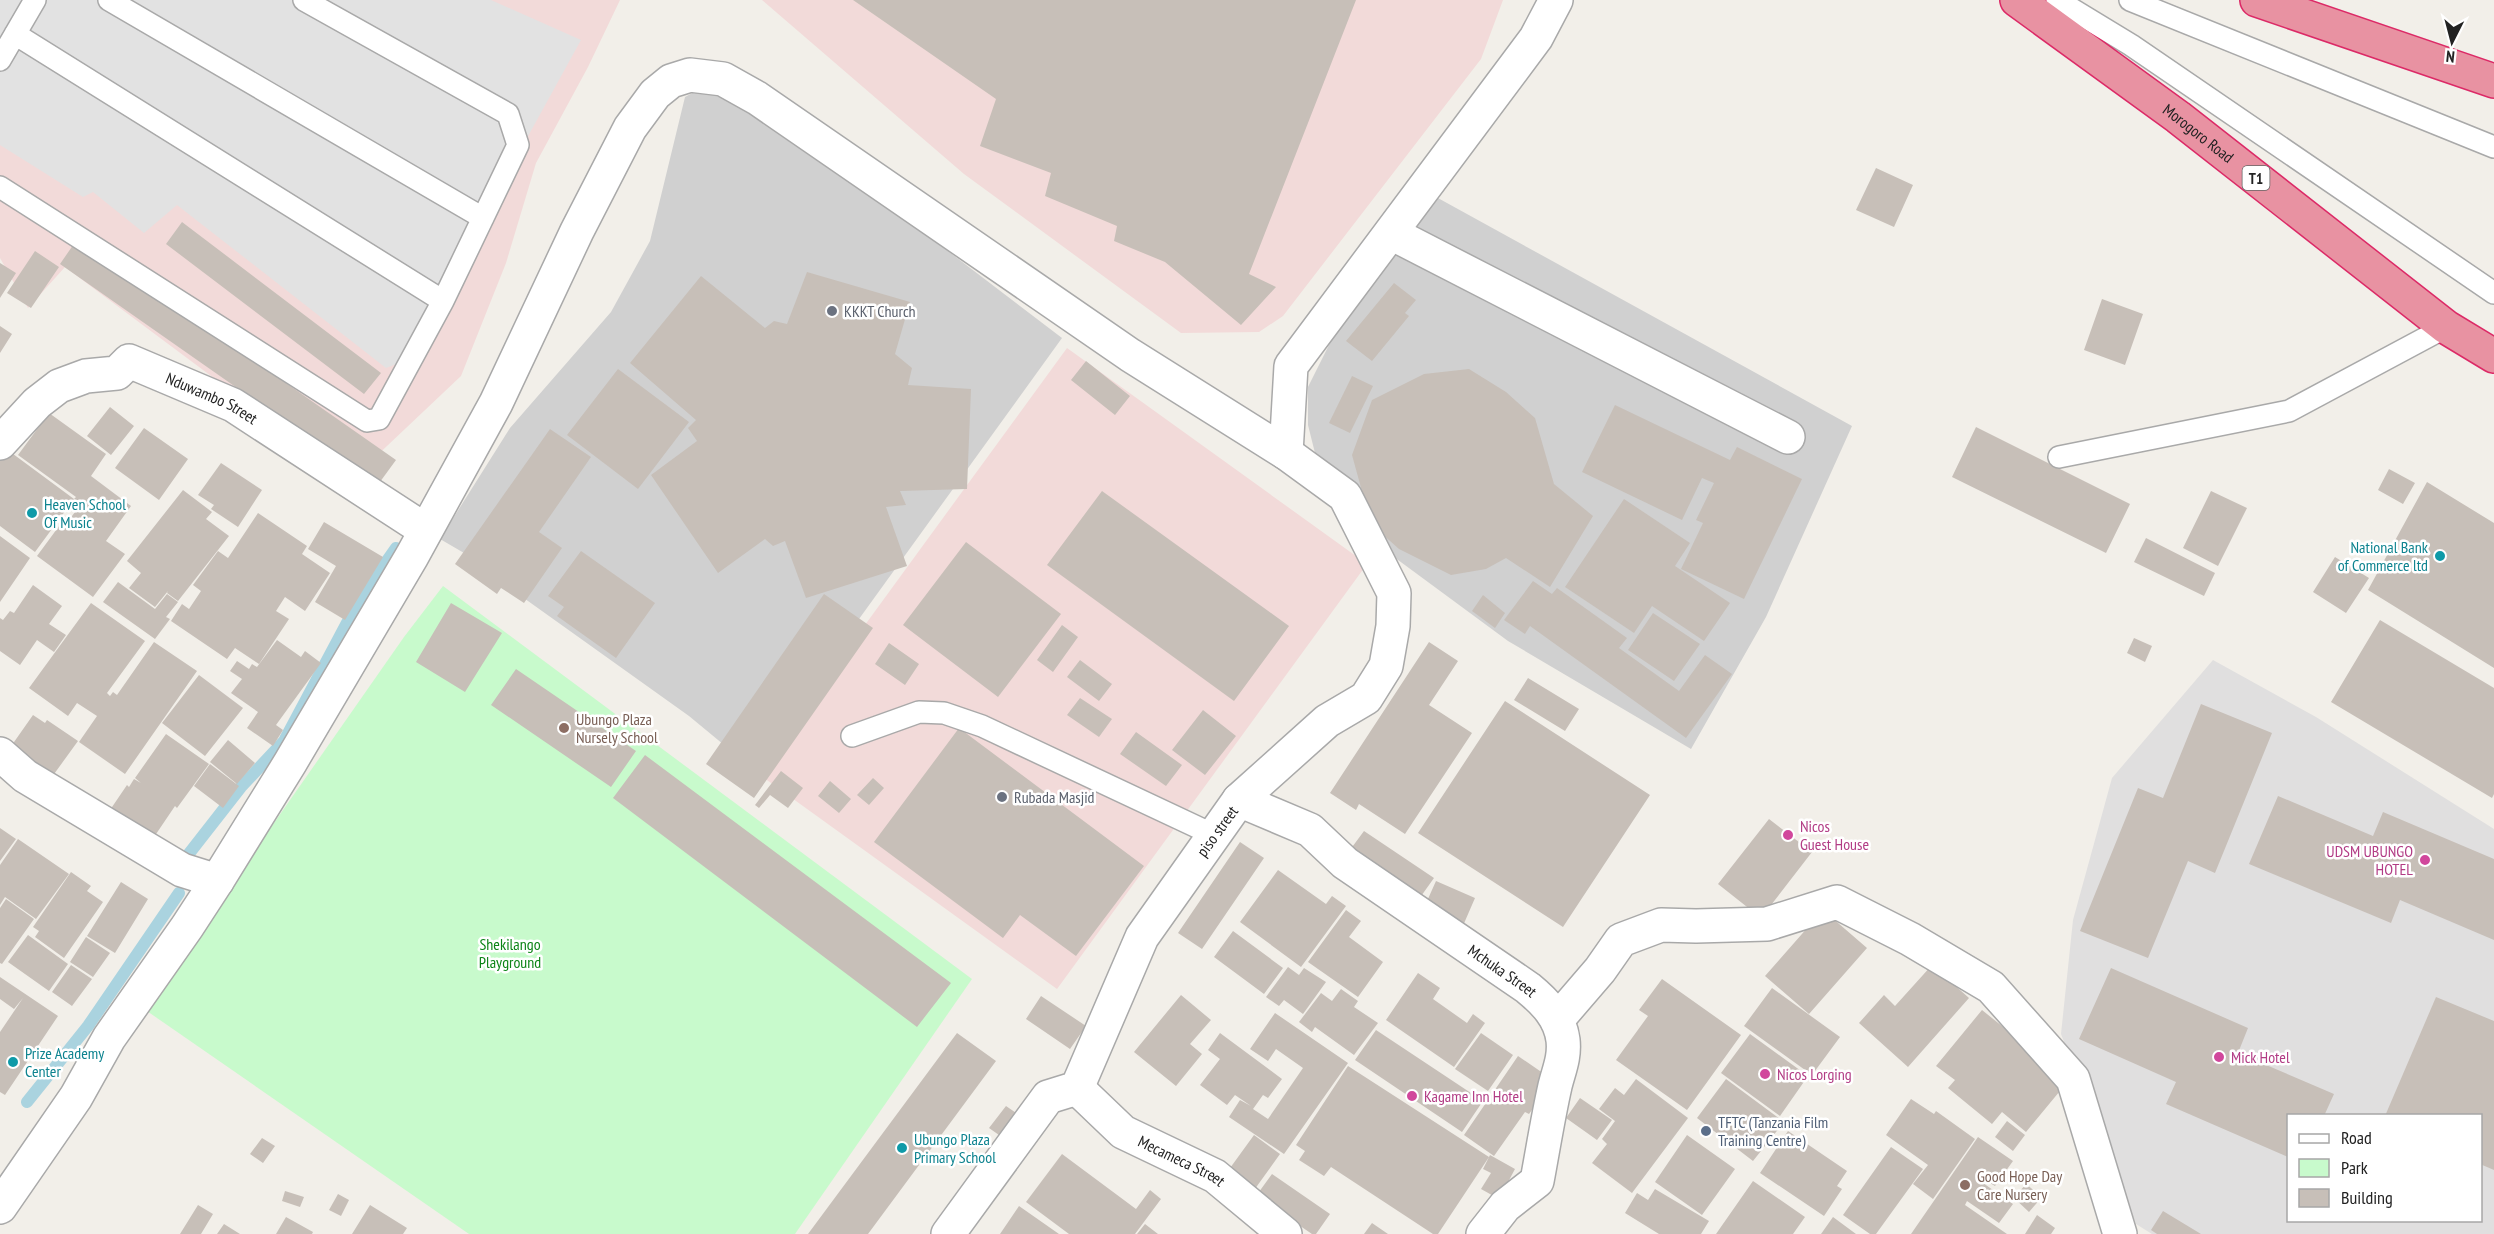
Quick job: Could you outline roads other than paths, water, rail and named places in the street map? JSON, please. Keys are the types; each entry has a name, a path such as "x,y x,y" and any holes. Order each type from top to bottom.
{"highway":[{"name":"Morogoro Road","path":"2017,0 2178,117 2446,327 2494,356"},
{"path":"2257,0 2494,81"}],"street":[{"path":"1286,453 1291,366 1536,38 1556,0"},
{"name":"piso street","path":"0,1207 76,1097 109,1038 188,927 301,745 496,404 577,231 630,128 655,94 671,81 690,75 723,79 757,98 1130,355 1286,453 1345,496 1394,593 1393,626 1386,666 1366,698 1328,722 1239,800 1142,937 1077,1088"},
{"path":"1390,233 1788,436"},
{"name":"Nduwambo Street","path":"0,444 37,403 59,386 86,375 117,372 129,361 182,381 233,405 425,530"},
{"path":"0,754 25,776 182,870 217,881"},
{"name":"Mchuka Street","path":"1239,800 1310,830 1345,863 1528,988 1545,1002 1557,1020 1563,1040 1563,1062 1556,1083 1537,1181 1505,1206 1483,1234"},
{"path":"1557,1020 1600,970 1621,940 1661,925 1767,924 1837,902 1910,939 1991,987 2073,1079 2120,1234"},
{"path":"948,1234 1048,1097 1077,1088"},
{"name":"Mecameca Street","path":"1077,1088 1123,1132 1215,1176 1285,1234"}],"lane":[{"path":"0,60 35,0"},
{"path":"109,0 483,218"},
{"path":"0,187 367,421 379,419 443,301 518,145 508,114 304,0"},
{"name":"Morogoro Road","path":"2057,0 2131,45 2494,293"},
{"path":"2130,0 2494,147"},
{"path":"15,34 443,301"},
{"path":"2059,457 2289,411 2446,327"},
{"path":"852,736 919,712 944,713 982,726 1214,835"}],"waterway":[{"path":"184,860 241,787 284,741 358,602 396,548"},
{"path":"27,1102 88,1026 179,893"}],"place":[{"name":"KKKT Church","path":"832,311"},
{"name":"Heaven School Of Music","path":"32,513"},
{"name":"National Bank of Commerce ltd","path":"2440,556"},
{"name":"Ubungo Plaza Nursely School","path":"564,728"},
{"name":"Rubada Masjid","path":"1002,797"},
{"name":"Nicos Guest House","path":"1788,835"},
{"name":"UDSM UBUNGO HOTEL","path":"2425,860"},
{"name":"Mick Hotel","path":"2219,1057"},
{"name":"Prize Academy Center","path":"13,1062"},
{"name":"Nicos Lorging","path":"1765,1074"},
{"name":"Kagame Inn Hotel","path":"1412,1096"},
{"name":"TFTC (Tanzania Film Training Centre)","path":"1706,1131"},
{"name":"Ubungo Plaza Primary School","path":"902,1148"},
{"name":"Good Hope Day Care Nursery","path":"1965,1185"}],"park label":[{"name":"Shekilango Playground","path":"510,953"}]}
